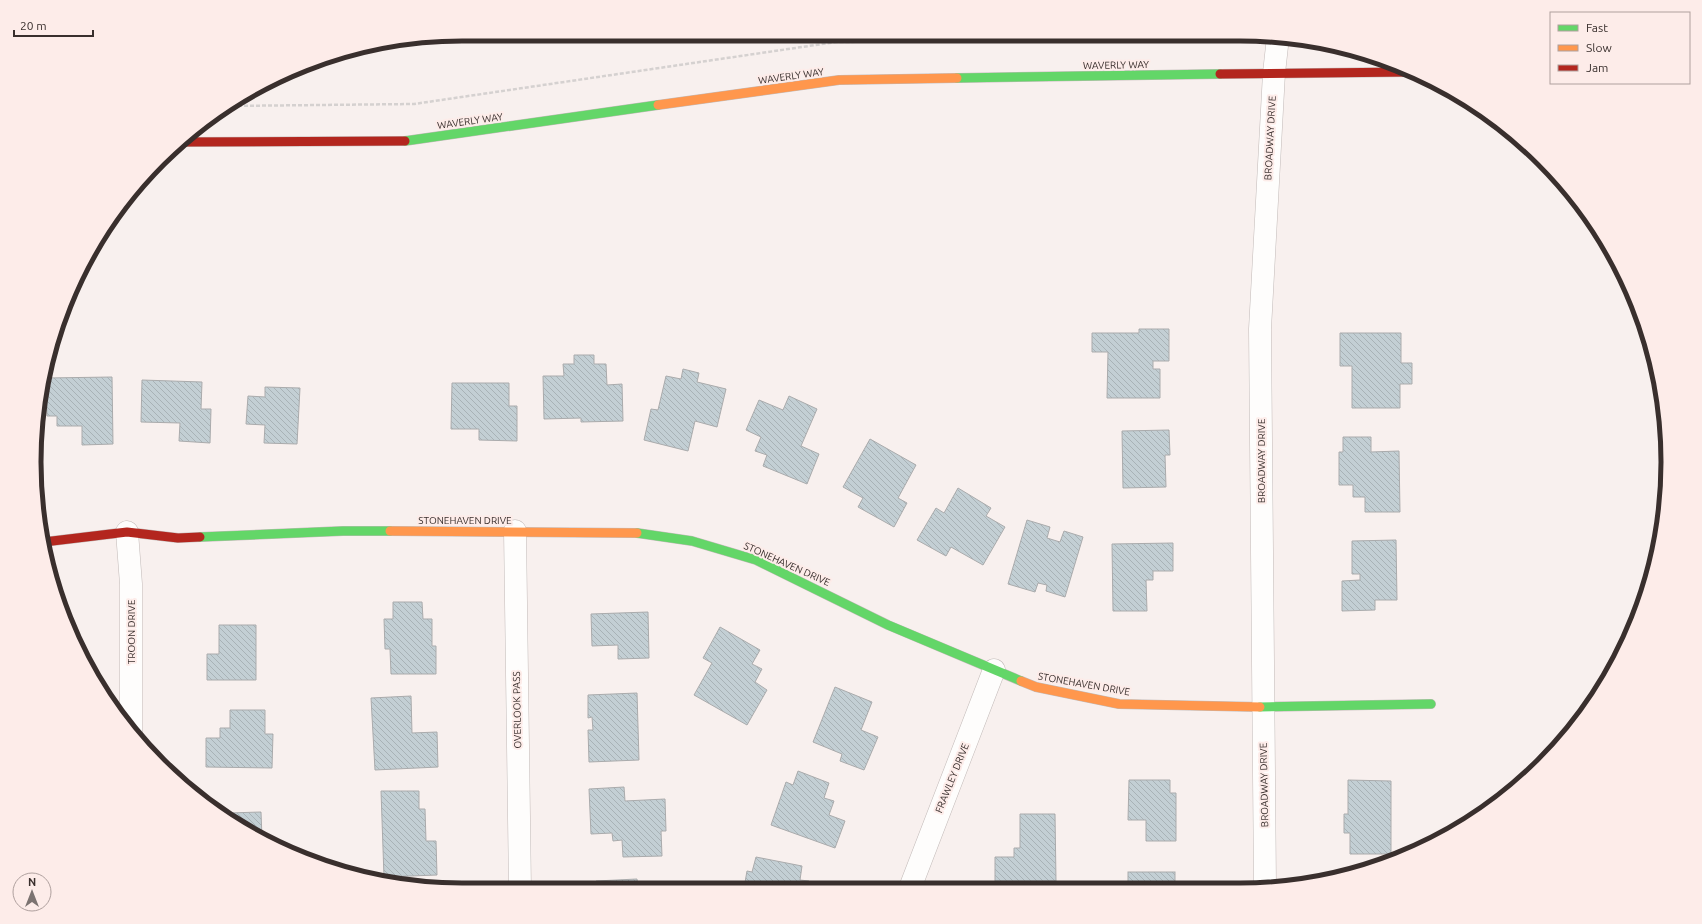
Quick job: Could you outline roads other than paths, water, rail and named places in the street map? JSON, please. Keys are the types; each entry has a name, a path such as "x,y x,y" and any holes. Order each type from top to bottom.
{"street":[{"name":"BROADWAY DRIVE","path":"1265,882 1260,329 1274,73 1277,43"},
{"name":"WAVERLY WAY","path":"188,142 395,142 839,80 1399,72"},
{"name":"STONEHAVEN DRIVE","path":"49,541 127,532 178,538 343,531 644,533 692,541 756,560 888,624 1036,687 1120,704 1263,707 1431,704"},
{"name":"TROON DRIVE","path":"127,532 131,584 131,722"},
{"name":"OVERLOOK PASS","path":"515,532 520,883"},
{"name":"FRAWLEY DRIVE","path":"912,883 994,670"}]}
